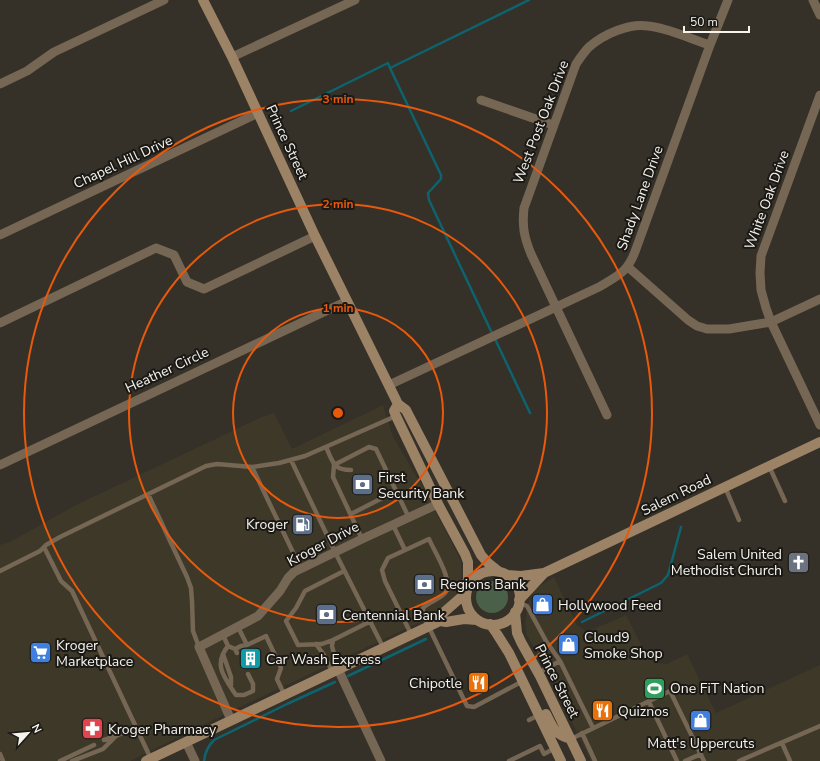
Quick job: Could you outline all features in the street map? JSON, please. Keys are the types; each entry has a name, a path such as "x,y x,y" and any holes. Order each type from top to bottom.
{"main road":[{"name":"Prince Street","path":"203,0 232,57 315,236 398,404 406,410 482,555 502,573"},
{"path":"398,404 394,411 396,416 438,504 468,562 467,590 465,598 470,613 477,620"},
{"name":"Prince Street","path":"396,416 403,416 423,452 431,458"},
{"name":"Salem Road","path":"502,573 520,576 544,573 820,442"},
{"path":"148,760 440,620 446,622 464,619 477,620 490,624 504,622 518,605 516,586 511,578 502,573 487,571 477,575 467,590 442,614 440,620"},
{"name":"Salem Road","path":"518,605 544,573"},
{"name":"Prince Street","path":"518,605 517,630 521,642 538,673 581,761"},
{"path":"490,624 505,644 561,761"},
{"path":"530,695 539,700 554,729 561,736 571,739"}],"street":[{"path":"0,84 27,71 54,52 164,0"},
{"path":"232,57 355,0"},
{"name":"Shady Lane Drive","path":"389,385 599,287 620,274 628,267 728,0"},
{"path":"813,0 820,15"},
{"name":"West Post Oak Drive","path":"607,415 531,254 524,236 522,221 524,208 576,64 583,52 590,45 619,30 634,26 648,26 661,28 710,45"},
{"name":"White Oak Drive","path":"820,95 761,256 760,273 761,290 771,322 820,424"},
{"path":"481,100 553,125"},
{"name":"Chapel Hill Drive","path":"0,236 258,113"},
{"path":"0,323 156,248 174,255 187,282 204,289 315,236"},
{"path":"628,267 688,320 697,326 707,329 729,329 771,322 820,299"},
{"name":"Heather Circle","path":"0,464 347,301"},
{"name":"Kroger Drive","path":"199,647 262,613 294,572 438,504"},
{"path":"199,647 231,720"},
{"path":"335,670 381,761"},
{"path":"186,742 195,761"}],"lane":[{"path":"0,571 40,551 60,537 206,466 218,464 252,467 292,460 326,447 396,416"},
{"path":"326,447 334,465 334,478 362,539"},
{"path":"334,465 369,448 376,449 409,518"},
{"path":"292,460 344,571 383,647"},
{"path":"334,465 338,468 351,470"},
{"path":"769,466 785,501"},
{"path":"252,467 301,569"},
{"path":"725,487 739,520"},
{"path":"351,514 396,491"},
{"path":"148,494 187,577 192,600 193,631 199,647"},
{"path":"393,525 406,550"},
{"path":"411,634 385,581 382,570 388,558 429,540 448,579 448,588 445,594 437,600 426,604 423,608 423,615 467,706 470,708 474,707 523,681"},
{"path":"44,547 61,580 72,591 136,727 148,760"},
{"path":"344,571 305,591 296,608 286,621 298,645 322,644 371,621"},
{"path":"518,605 528,606 546,641 560,660 593,728"},
{"path":"238,627 247,645"},
{"path":"223,635 228,646 236,651 241,646 247,645 266,636 281,668 277,680 284,694"},
{"path":"333,640 332,646 335,670"},
{"path":"316,644 335,670"},
{"path":"228,646 222,654 220,662 236,695 244,695 253,691 248,674"},
{"path":"538,673 560,660"},
{"path":"571,739 670,692 704,761"},
{"path":"648,702 677,761"},
{"path":"529,720 539,715"},
{"path":"739,761 820,726"},
{"path":"104,740 136,727"},
{"path":"582,734 595,761"},
{"path":"72,761 103,749 116,736"},
{"path":"782,743 790,761"},
{"path":"60,761 94,745"},
{"path":"509,761 540,746 546,759"},
{"path":"544,754 555,748"},
{"path":"0,754 3,761"},
{"path":"685,761 701,754"}],"shaded area":[{"path":"383,405 393,437 428,496 461,561 462,573 456,596 442,610 431,617 248,703 130,761 0,761 0,545 12,541 74,506 262,417 274,413 292,449"},
{"path":"554,577 577,625 587,632 626,615 643,649 657,663 667,664 687,654 716,713 820,665 820,761 591,761 543,663 527,635 525,625 527,606 535,589"}],"green space":[{"path":"489,581 495,581 505,588 508,597 507,603 501,610 495,613 489,613 479,606 476,600 476,594 483,584"}],"waterway":[{"path":"291,111 388,63 390,68 529,0"},
{"path":"390,68 441,175 441,179 428,193 429,200 491,331"},
{"path":"496,341 530,413"},
{"path":"582,622 661,583 668,575 681,527"},
{"path":"348,676 426,639"},
{"path":"204,761 207,749 214,740 335,682"}],"place":[{"name":"First Security Bank","path":"363,485"},
{"name":"Kroger","path":"303,524"},
{"name":"Salem United Methodist Church","path":"798,562"},
{"name":"Regions Bank","path":"424,584"},
{"name":"Hollywood Feed","path":"543,605"},
{"name":"Centennial Bank","path":"326,615"},
{"name":"Cloud9 Smoke Shop","path":"569,645"},
{"name":"Kroger Marketplace","path":"40,653"},
{"name":"Car Wash Express","path":"251,659"},
{"name":"Chipotle","path":"478,683"},
{"name":"One FiT Nation","path":"655,688"},
{"name":"Quiznos","path":"602,711"},
{"name":"Matt's Uppercuts","path":"701,721"},
{"name":"Kroger Pharmacy","path":"92,729"}]}
